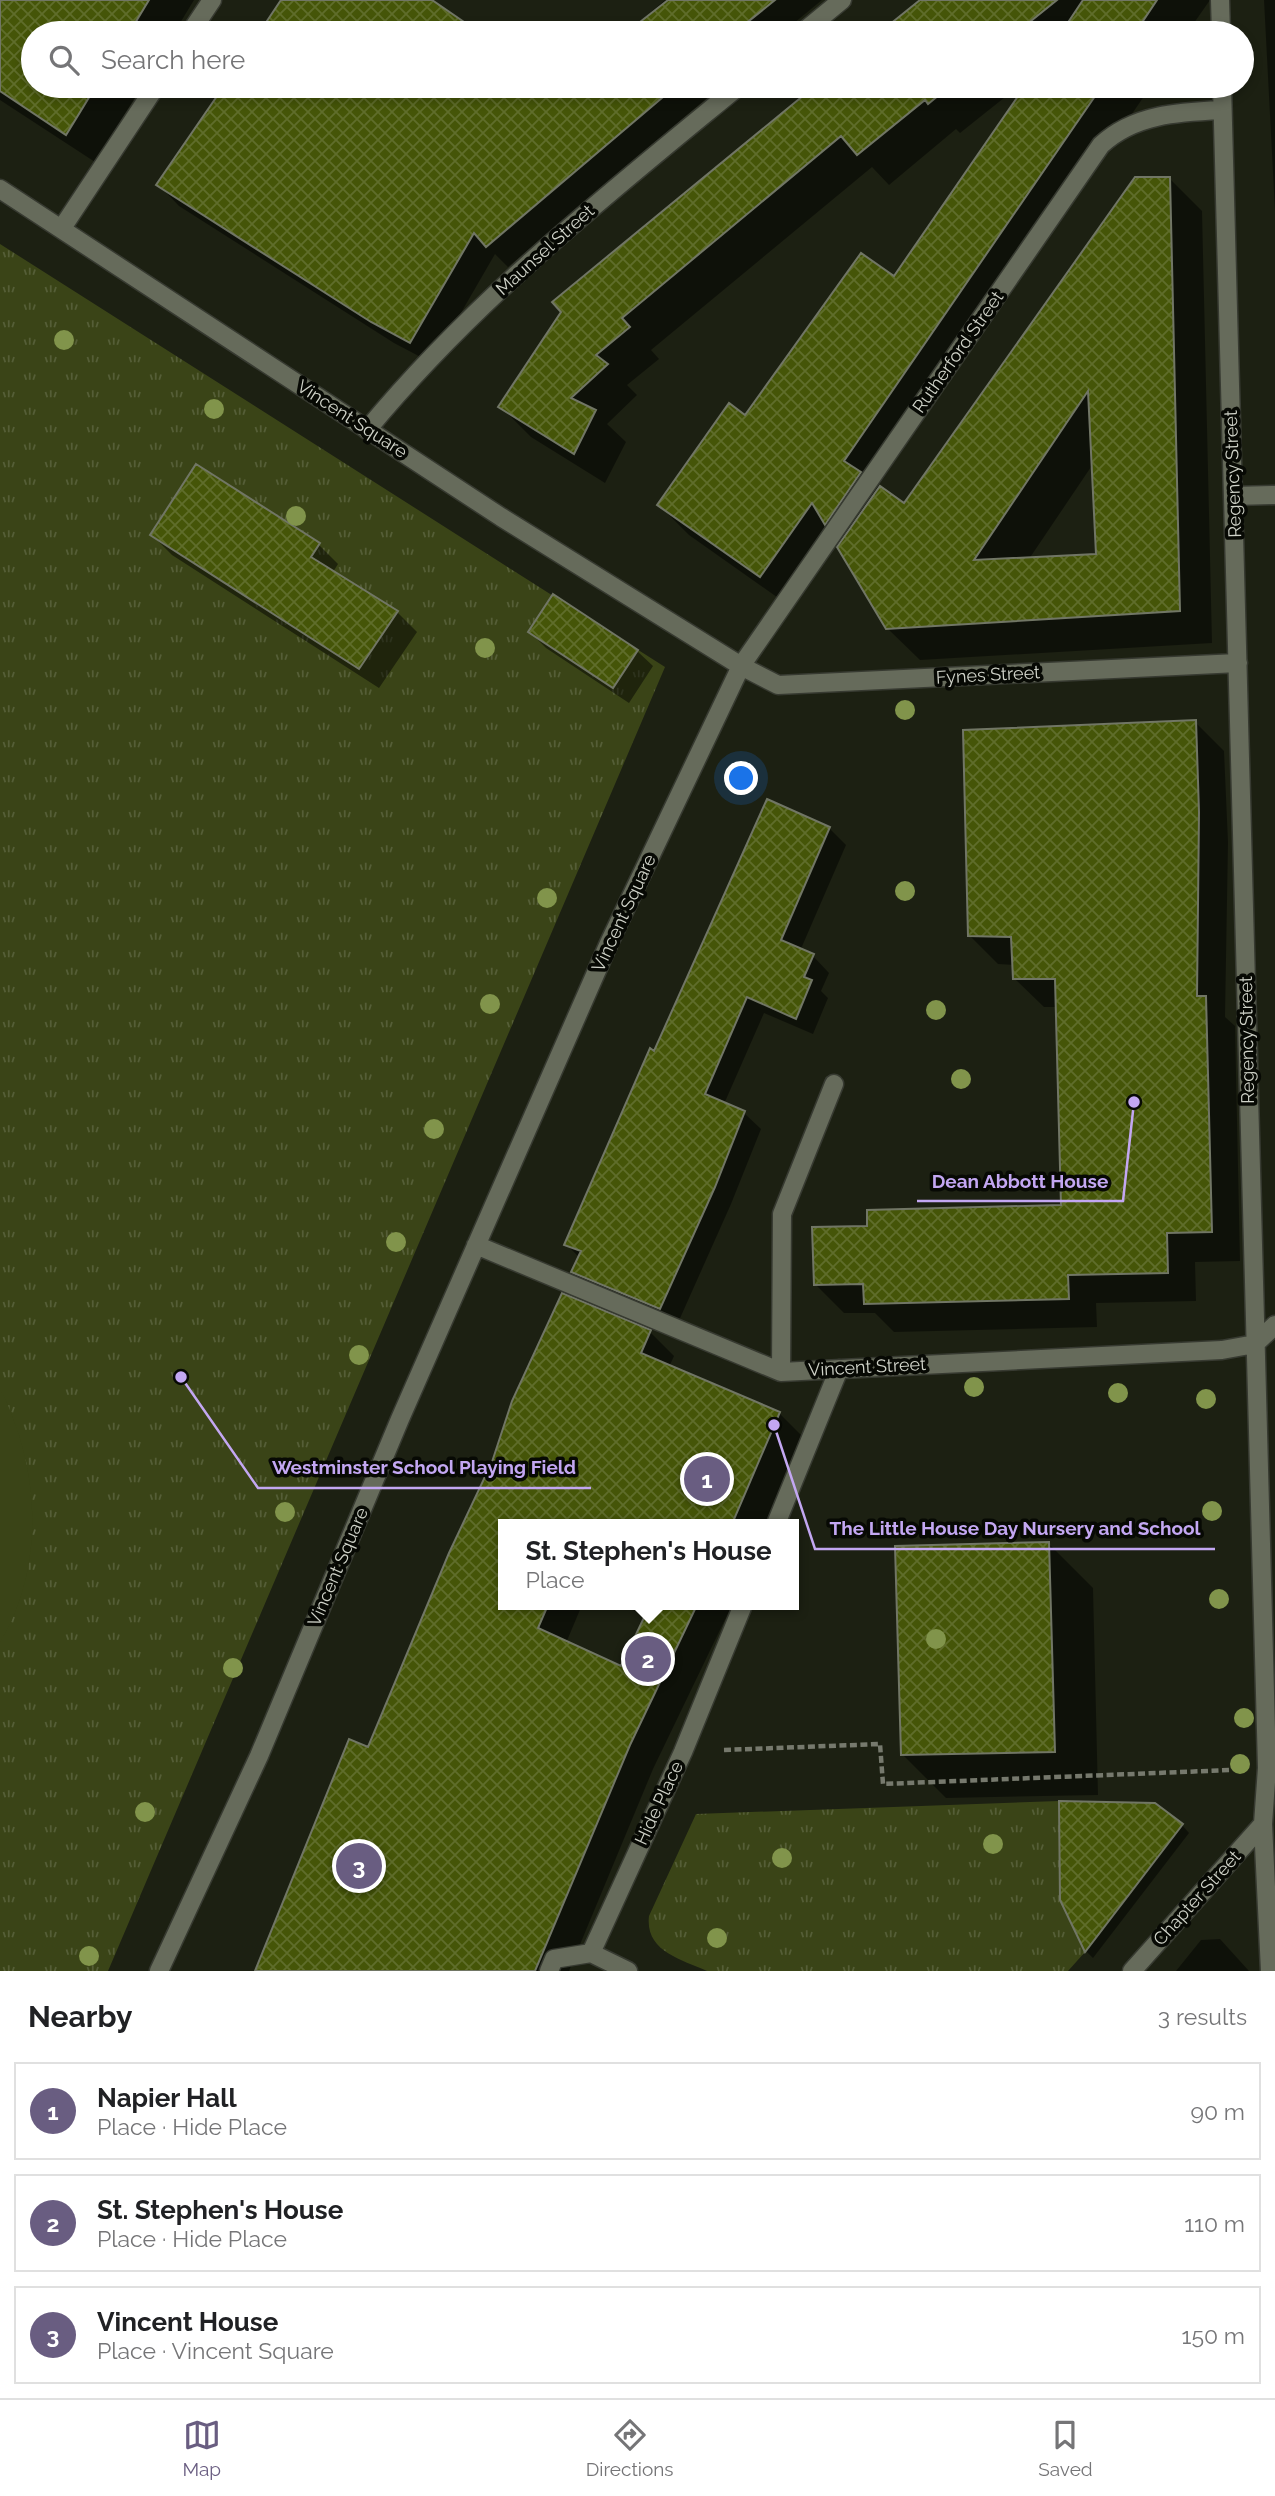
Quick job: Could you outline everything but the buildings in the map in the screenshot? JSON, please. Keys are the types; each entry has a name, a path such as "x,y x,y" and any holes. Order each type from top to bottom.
{"street":[{"path":"198,21 212,0"},
{"path":"817,21 842,0"},
{"path":"1220,0 1221,21"},
{"path":"62,228 148,98"},
{"name":"Maunsel Street","path":"367,430 428,362 517,272 725,98"},
{"name":"Regency Street","path":"1222,98 1267,1768 1263,1824 1270,1971"},
{"name":"Rutherford Street","path":"741,666 1101,145 1124,127 1145,119 1222,110"},
{"name":"Vincent Square","path":"0,189 501,517 741,666 609,943 476,1245 259,1756 159,1971"},
{"path":"1234,496 1275,495"},
{"name":"Fynes Street","path":"741,666 778,685 1238,663"},
{"path":"781,1372 782,1213 834,1084"},
{"name":"Vincent Street","path":"476,1245 781,1372 1222,1350 1255,1343"},
{"path":"1255,1343 1275,1325"},
{"path":"778,1519 839,1368"},
{"name":"Hide Place","path":"591,1953 683,1752 741,1610"},
{"name":"Chapter Street","path":"1132,1971 1263,1824"},
{"path":"549,1971 554,1959 591,1953 628,1971"}],"path":[{"path":"683,1752 880,1744 883,1784 1267,1768"}],"green space":[{"path":"0,244 665,667 108,1971 0,1971"},
{"path":"0,1390 10,1411 29,1478 32,1535 29,1564 22,1591 0,1642"},
{"path":"1059,1801 1060,1900 1085,1952 1068,1971 707,1971 666,1952 658,1946 649,1928 649,1916 696,1814"}],"place":[{"name":"Dean Abbott House","path":"1134,1102"},
{"name":"Westminster School Playing Field","path":"181,1377"},
{"name":"The Little House Day Nursery and School","path":"774,1425"},
{"name":"Napier Hall","path":"707,1479"},
{"name":"St. Stephen's House","path":"648,1659"},
{"name":"Vincent House","path":"359,1866"}]}
